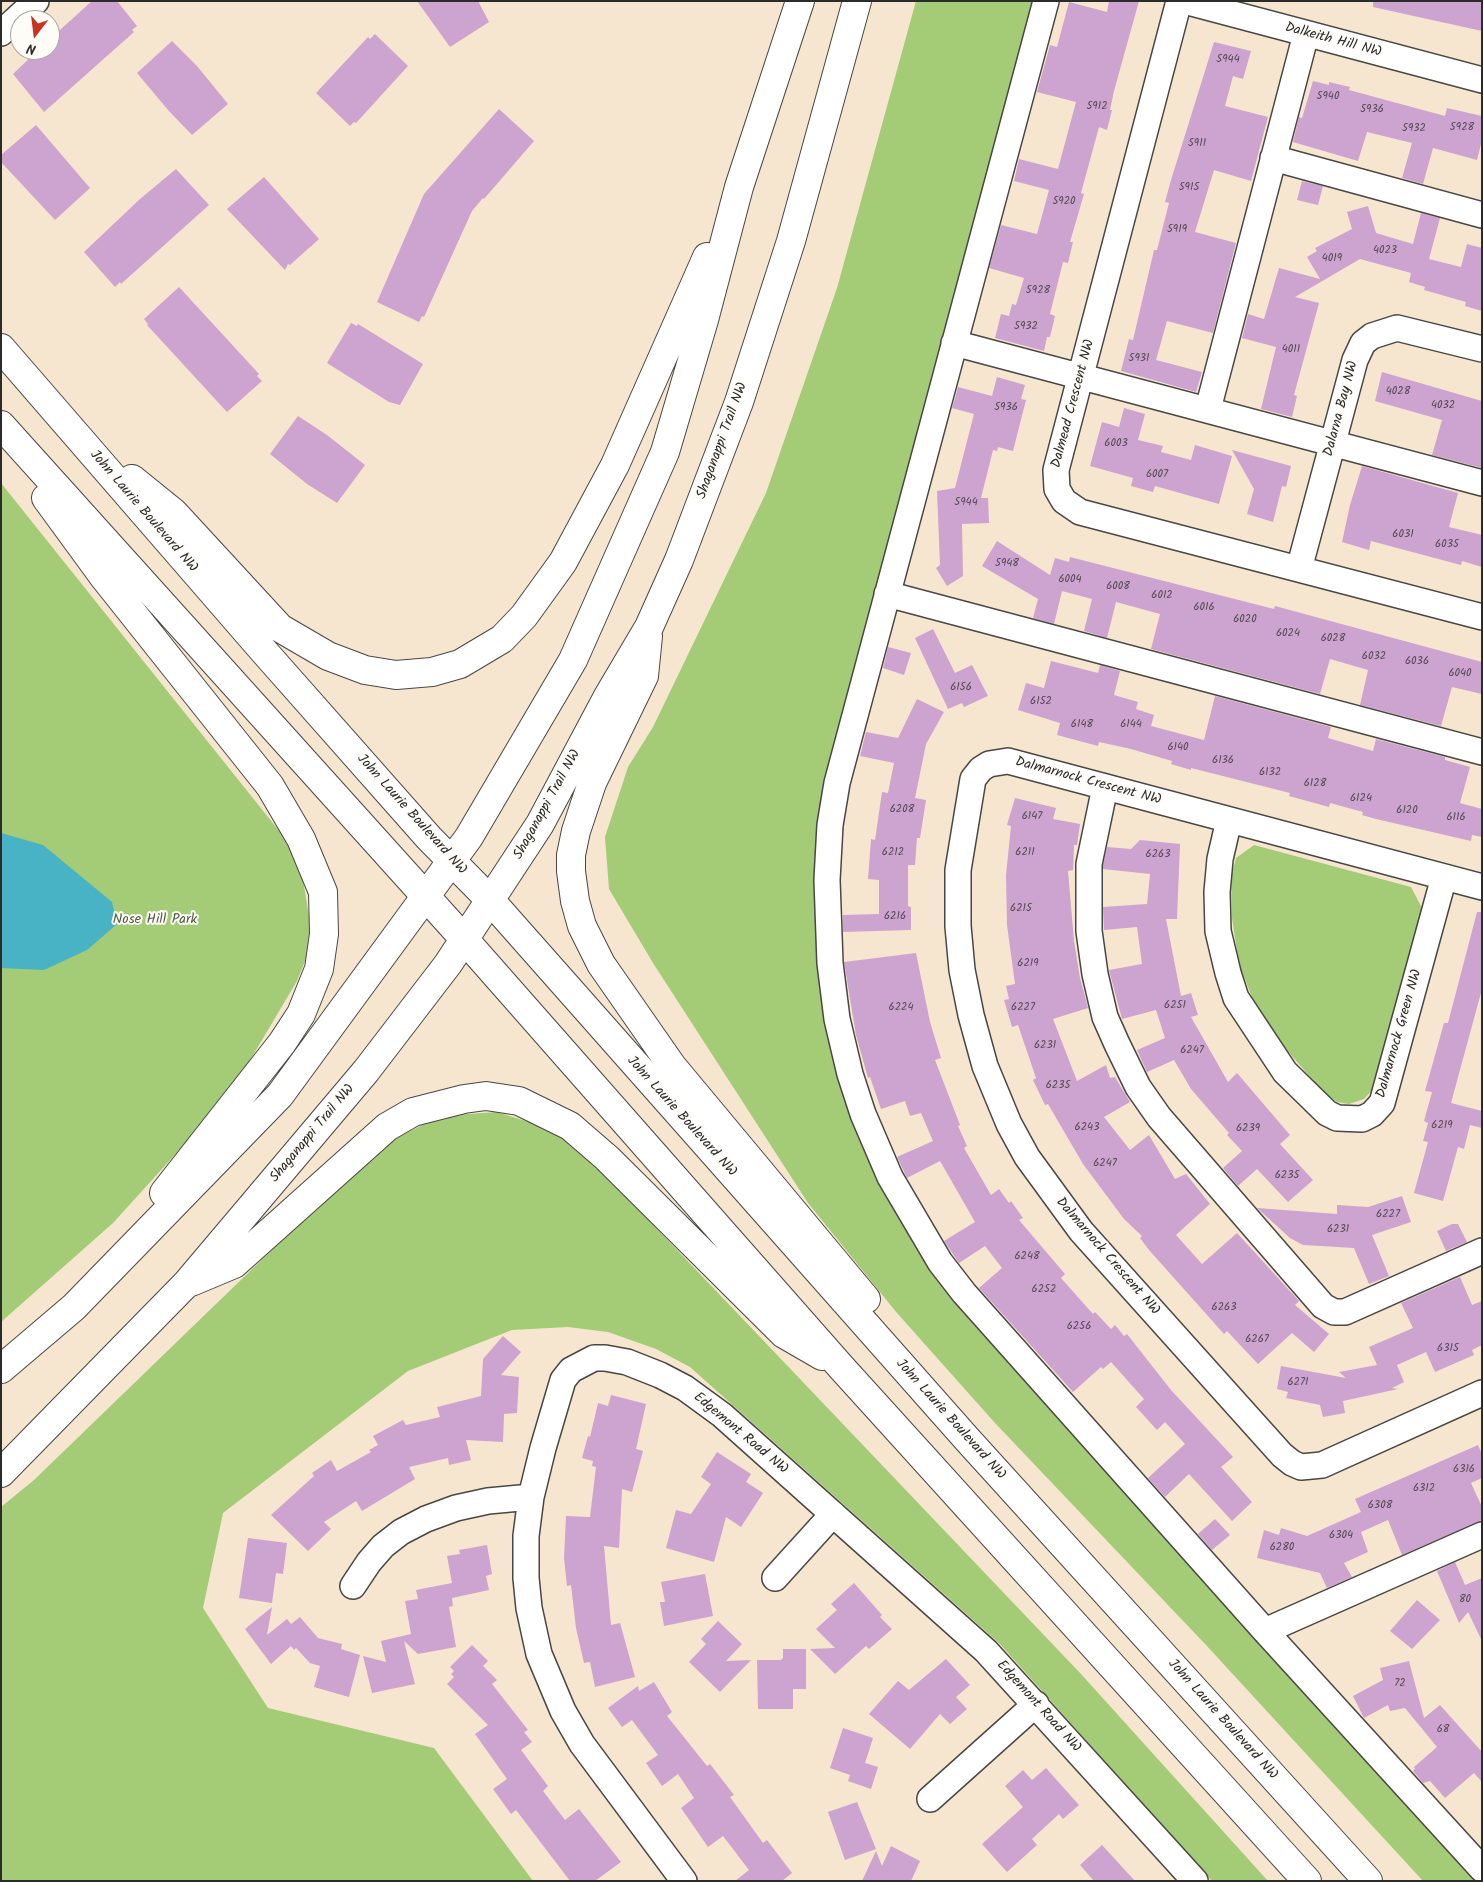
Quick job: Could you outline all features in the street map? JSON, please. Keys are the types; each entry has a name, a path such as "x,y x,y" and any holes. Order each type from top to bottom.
{"main road":[{"path":"1,1369 74,1307 125,1257 280,1095 453,862 573,660 665,452 704,320 739,188 800,1"},
{"name":"Shaganappi Trail NW","path":"1,1473 187,1283 366,1071 465,940 540,824 607,698 649,627 680,560 739,402 791,241 857,1"},
{"path":"76,434 174,513 280,628 328,656 365,670 396,675 432,672 460,664 502,639 524,616 563,562 616,465 739,188"},
{"name":"John Laurie Boulevard NW","path":"1,348 261,648 490,901 966,1438 1368,1881"},
{"path":"1,425 427,897 841,1367 1307,1881"},
{"path":"1,436 103,576 270,786 301,839 323,892 324,934 319,969 301,1014 282,1043 154,1207 125,1257"},
{"path":"649,627 644,676 592,783 576,831 571,871 575,901 582,926 601,964 672,1066 812,1232 943,1396 966,1438"},
{"path":"187,1283 234,1264 386,1127 413,1112 464,1099 486,1096 519,1100 570,1126 607,1158 784,1334 841,1367"}],"street":[{"path":"1,33 36,1"},
{"path":"1046,1 837,783 830,825 827,880 830,962 838,1019 850,1074 863,1114 890,1177 940,1262 952,1278 993,1327 1482,1869"},
{"name":"Dalmead Crescent NW","path":"1179,1 1056,470 1057,489 1064,501 1080,512 1482,617"},
{"name":"Dalkeith Hill NW","path":"1184,1 1482,80"},
{"path":"1208,409 1306,34"},
{"path":"1273,158 1482,215"},
{"name":"Dalarna Bay NW","path":"1299,569 1355,360 1363,343 1372,336 1397,328 1482,348"},
{"path":"954,343 1482,483"},
{"path":"887,594 1482,752"},
{"name":"Dalmarnock Crescent NW","path":"1482,887 1008,760 994,762 986,766 976,776 971,785 958,870 958,926 962,970 971,1015 985,1066 1008,1124 1028,1157 1081,1231 1282,1455 1292,1463 1306,1467 1322,1465 1482,1394"},
{"path":"1104,787 1089,864 1089,931 1095,974 1105,1017 1138,1087 1158,1118 1323,1306 1334,1312 1345,1312 1480,1247"},
{"name":"Dalmarnock Green NW","path":"1229,820 1220,859 1217,892 1218,931 1236,998 1284,1072 1327,1113 1337,1118 1362,1120 1372,1114 1382,1103 1444,877"},
{"name":"Edgemont Road NW","path":"684,1881 582,1744 563,1711 548,1679 534,1634 526,1578 526,1536 531,1497 557,1394 563,1380 571,1370 584,1362 605,1358 627,1362 660,1375 700,1398 833,1514 986,1651 1036,1704 1194,1881"},
{"path":"353,1586 369,1562 384,1546 401,1532 426,1519 456,1508 488,1501 531,1497"},
{"path":"774,1578 833,1514"},
{"path":"1266,1631 1482,1535"},
{"path":"930,1800 1036,1704"}],"green space":[{"path":"916,1 1033,1 860,649 816,864 815,916 820,984 923,1254 952,1298 1482,1881 1423,1881 1206,1645 995,1423 897,1313 808,1203 653,963 609,889 605,837 628,767 653,727 766,493 837,288"},
{"name":"Nose Hill Park","path":"1,483 288,842 303,880 310,922 307,956 297,981 230,1094 113,1223 1,1322"},
{"path":"1254,845 1411,887 1422,908 1374,1088 1364,1099 1349,1104 1337,1102 1323,1092 1273,1034 1253,1000 1239,964 1232,918 1231,877 1236,858"},
{"path":"497,1112 548,1128 579,1147 1081,1674 1268,1881 1212,1881 1000,1644 690,1367 656,1349 608,1332 568,1327 512,1330 408,1371 223,1513 203,1608 268,1708 434,1748 533,1881 1,1881 1,1507 34,1480 276,1246 391,1141 440,1116"}],"water":[{"path":"1,833 43,845 112,902 117,924 87,950 44,970 1,968"}],"building":[{"path":"92,1 117,1 137,26 132,30 134,32 44,112 13,74 28,60 60,60 60,30"},
{"path":"417,1 478,1 489,22 450,47"},
{"path":"1109,1 1139,1 1114,91 1107,130 1099,127 1081,193 1084,194 1070,242 1073,242 1068,263 1063,262 1050,314 1055,316 1050,337 1047,337 1044,351 995,338 1001,314 1009,316 1012,304 1016,305 1024,278 989,268 1001,225 1037,234 1049,190 1014,181 1019,159 1058,169 1076,102 1037,92 1050,45 1057,47 1069,2 1107,12"},
{"path":"1373,1 1482,1 1482,31 1373,7"},
{"path":"375,34 408,66 356,123 354,122 350,126 316,93 368,37 370,39"},
{"path":"172,41 197,66 228,104 192,135 137,73"},
{"path":"1214,42 1251,51 1243,79 1233,76 1225,106 1268,117 1251,181 1214,170 1195,232 1236,243 1213,333 1167,321 1156,360 1202,372 1196,392 1121,371 1129,339 1133,340 1154,250 1157,250 1169,203 1165,202 1171,180"},
{"path":"1313,81 1329,85 1329,82 1350,87 1349,90 1445,116 1447,108 1482,116 1482,140 1477,160 1433,148 1423,184 1402,178 1412,143 1367,132 1358,161 1293,142 1299,117 1302,118"},
{"path":"499,109 534,141 472,211 424,317 422,316 419,322 377,302 424,194"},
{"path":"36,125 90,188 55,220 1,162 1,155"},
{"path":"176,169 209,205 121,284 120,282 115,287 84,252 140,199"},
{"path":"264,177 319,239 290,265 288,264 285,270 227,209"},
{"path":"1302,181 1323,186 1318,205 1297,200"},
{"path":"1368,206 1376,233 1413,244 1421,213 1440,218 1429,259 1461,267 1467,244 1482,248 1482,311 1465,306 1466,302 1424,290 1425,287 1409,282 1411,273 1360,259 1295,297 1319,303 1294,395 1297,396 1292,417 1261,409 1276,347 1242,338 1248,314 1264,319 1279,268 1320,279 1307,257 1317,251 1315,248 1352,229 1347,212"},
{"path":"179,287 259,374 257,376 262,381 227,412 147,325 144,319"},
{"path":"351,323 357,326 358,324 423,364 400,405 389,402 327,363"},
{"path":"1382,372 1482,401 1482,468 1432,455 1442,420 1375,401"},
{"path":"997,377 1025,385 1021,399 1026,400 1013,451 998,447 997,451 993,450 981,498 988,498 989,523 962,524 963,576 947,586 936,568 940,565 937,491 955,488 974,414 952,408 958,387 992,396"},
{"path":"1124,408 1145,414 1138,440 1163,446 1161,452 1191,460 1195,445 1232,456 1219,504 1155,486 1153,492 1131,486 1133,478 1090,466 1102,422 1119,427"},
{"path":"298,416 327,435 365,465 337,503 307,484 270,454"},
{"path":"1232,450 1291,466 1286,487 1282,486 1273,522 1247,514 1254,489"},
{"path":"1362,466 1458,493 1449,527 1482,535 1482,567 1462,561 1461,565 1371,541 1369,550 1342,542 1350,505"},
{"path":"997,541 1050,575 1055,558 1069,562 1070,557 1274,609 1275,606 1482,662 1482,694 1452,687 1441,726 1360,705 1368,670 1330,659 1320,694 1151,649 1160,614 1116,602 1107,638 1084,631 1092,599 1062,591 1054,624 1033,618 1038,599 982,566"},
{"path":"933,629 955,673 972,665 988,696 964,707 962,703 948,709 915,638"},
{"path":"888,647 911,653 904,675 883,668"},
{"path":"1051,661 1098,673 1100,665 1120,671 1114,695 1138,702 1136,709 1154,715 1151,726 1204,740 1215,696 1331,727 1328,738 1373,751 1376,739 1445,757 1445,760 1470,767 1460,803 1482,809 1482,837 1472,835 1471,841 1376,819 1362,815 1363,812 1330,803 1329,807 1289,796 1290,793 1191,768 1191,770 1171,764 1172,761 1131,749 1099,742 1098,746 1057,735 1060,723 1018,710 1026,683 1044,688"},
{"path":"917,699 944,712 926,744 915,798 926,800 920,838 917,838 915,865 908,865 908,906 911,907 911,930 843,932 843,915 879,914 879,880 868,879 871,839 875,840 882,792 888,793 894,763 860,756 866,732 898,738"},
{"path":"1015,798 1056,808 1053,819 1080,824 1077,845 1074,845 1073,870 1068,871 1074,941 1080,978 1088,1008 1053,1019 1077,1081 1106,1065 1110,1078 1115,1077 1130,1102 1104,1117 1130,1150 1149,1135 1175,1179 1186,1174 1210,1204 1176,1235 1202,1264 1237,1233 1299,1301 1295,1305 1329,1334 1314,1352 1292,1333 1258,1364 1227,1331 1224,1334 1149,1250 1140,1238 1142,1236 1124,1219 1083,1164 1048,1104 1045,1105 1033,1080 1036,1078 1018,1025 1012,1027 1004,1000 1009,999 1006,986 1015,984 1007,925 1006,875 1011,826 1007,825"},
{"path":"1140,840 1180,844 1177,919 1166,919 1181,996 1191,993 1198,1015 1191,1017 1228,1082 1237,1073 1290,1135 1280,1144 1313,1180 1288,1202 1257,1169 1238,1186 1223,1168 1242,1151 1191,1089 1174,1060 1147,1072 1137,1050 1165,1038 1156,1010 1122,1019 1109,970 1142,964 1137,927 1104,930 1103,907 1147,904 1150,874 1103,869 1103,865 1107,847 1131,849"},
{"path":"1477,912 1482,912 1482,989 1451,1103 1482,1111 1482,1128 1470,1125 1464,1149 1458,1147 1443,1201 1414,1193 1428,1142 1423,1141 1428,1123 1424,1121 1432,1092 1425,1091 1444,1023 1448,1023"},
{"path":"916,953 930,1022 941,1058 935,1060 967,1146 964,1148 991,1195 999,1189 1009,1203 1011,1201 1023,1218 1019,1220 1065,1274 1061,1278 1093,1314 1095,1312 1111,1329 1115,1325 1124,1336 1127,1334 1171,1390 1233,1457 1221,1467 1252,1502 1232,1521 1189,1474 1165,1497 1148,1478 1185,1444 1165,1422 1157,1430 1136,1407 1144,1399 1111,1362 1103,1369 1101,1367 1073,1392 979,1288 1002,1268 985,1246 959,1263 944,1241 975,1222 940,1161 907,1178 897,1157 933,1141 921,1113 910,1116 905,1101 881,1109 870,1077 868,1078 856,1035 844,962"},
{"path":"1402,1196 1411,1222 1372,1235 1389,1276 1369,1284 1354,1248 1303,1245 1290,1238 1257,1208 1337,1214 1337,1205 1368,1207"},
{"path":"1452,1224 1458,1224 1467,1242 1446,1251 1437,1231"},
{"path":"1460,1277 1472,1305 1482,1301 1482,1345 1472,1350 1474,1355 1435,1372 1426,1352 1397,1365 1404,1382 1392,1388 1398,1389 1343,1401 1345,1413 1323,1417 1320,1405 1286,1398 1288,1392 1277,1389 1281,1366 1346,1378 1339,1372 1377,1365 1369,1347 1413,1328 1401,1303"},
{"path":"503,1336 521,1352 501,1375 519,1377 517,1413 504,1414 503,1442 466,1440 471,1460 449,1465 448,1458 409,1467 415,1479 362,1511 356,1501 324,1522 331,1529 308,1551 271,1515 314,1476 312,1473 331,1460 337,1471 371,1452 369,1450 378,1445 373,1436 403,1420 406,1425 440,1417 437,1407 481,1396 483,1359"},
{"path":"611,1395 646,1404 636,1449 643,1451 632,1492 622,1489 619,1548 604,1546 611,1625 620,1623 635,1677 595,1687 590,1662 584,1663 576,1628 571,1585 567,1586 564,1558 566,1516 590,1517 596,1467 592,1466 593,1461 582,1458 588,1436 590,1437 598,1403 608,1406"},
{"path":"1478,1445 1482,1454 1482,1478 1471,1483 1482,1507 1482,1520 1402,1555 1388,1520 1361,1532 1368,1552 1344,1563 1352,1577 1327,1588 1320,1573 1257,1558 1264,1530 1279,1535 1281,1528 1307,1536 1361,1512 1355,1499"},
{"path":"717,1452 751,1474 746,1482 763,1493 741,1527 726,1517 714,1562 666,1548 676,1510 691,1514 711,1484 701,1477"},
{"path":"1215,1519 1230,1535 1212,1550 1198,1534"},
{"path":"248,1538 287,1543 283,1574 276,1573 272,1603 239,1598"},
{"path":"487,1545 492,1574 486,1576 489,1590 452,1598 453,1606 449,1607 456,1647 418,1654 404,1641 415,1684 372,1693 363,1656 386,1662 381,1641 411,1634 405,1601 418,1599 416,1590 452,1583 447,1556 460,1554 459,1550"},
{"path":"1455,1562 1465,1585 1482,1578 1482,1641 1468,1612 1459,1623 1437,1571"},
{"path":"705,1574 713,1616 664,1626 660,1602 665,1602 661,1582"},
{"path":"854,1583 882,1615 880,1617 892,1629 869,1649 866,1646 835,1674 810,1649 835,1648 816,1629 837,1610 831,1604"},
{"path":"1417,1600 1440,1620 1412,1649 1390,1631"},
{"path":"272,1607 267,1635 287,1619 291,1624 300,1617 318,1638 342,1644 341,1649 360,1655 349,1697 314,1687 320,1666 310,1663 296,1648 294,1650 291,1646 271,1664 245,1629"},
{"path":"718,1621 742,1644 726,1661 751,1660 720,1692 689,1662 706,1644 701,1639"},
{"path":"472,1645 488,1661 483,1666 497,1680 492,1684 528,1730 524,1732 532,1742 521,1750 548,1786 543,1791 565,1820 579,1809 621,1862 595,1881 570,1881 516,1810 511,1814 493,1789 507,1779 475,1734 488,1725 447,1684 454,1677 451,1674 454,1671 450,1667"},
{"path":"783,1649 806,1649 806,1689 793,1689 793,1709 758,1709 757,1660 781,1660 783,1658"},
{"path":"946,1659 970,1685 956,1697 967,1709 950,1724 940,1714 910,1749 869,1714 898,1681 909,1690"},
{"path":"1409,1661 1424,1718 1440,1705 1482,1752 1482,1782 1474,1773 1445,1798 1430,1781 1423,1783 1413,1771 1414,1767 1437,1747 1405,1708 1390,1711 1388,1705 1364,1718 1353,1696 1383,1680 1380,1668"},
{"path":"654,1682 672,1712 667,1716 707,1766 710,1764 734,1795 730,1797 763,1843 767,1840 792,1873 782,1881 735,1881 749,1870 723,1836 708,1847 681,1808 694,1798 678,1774 662,1786 646,1763 658,1755 632,1720 622,1727 608,1708 638,1686 639,1691"},
{"path":"843,1728 873,1738 865,1763 878,1767 871,1789 848,1781 850,1775 830,1768"},
{"path":"1046,1768 1079,1805 1063,1819 1059,1814 1032,1839 1037,1845 1007,1872 982,1844 1023,1807 1005,1786 1023,1770 1032,1780"},
{"path":"857,1802 876,1849 845,1860 828,1812"},
{"path":"1102,1845 1135,1881 1094,1881 1080,1865"},
{"path":"891,1846 920,1861 911,1881 862,1881 876,1851 882,1866"}]}
